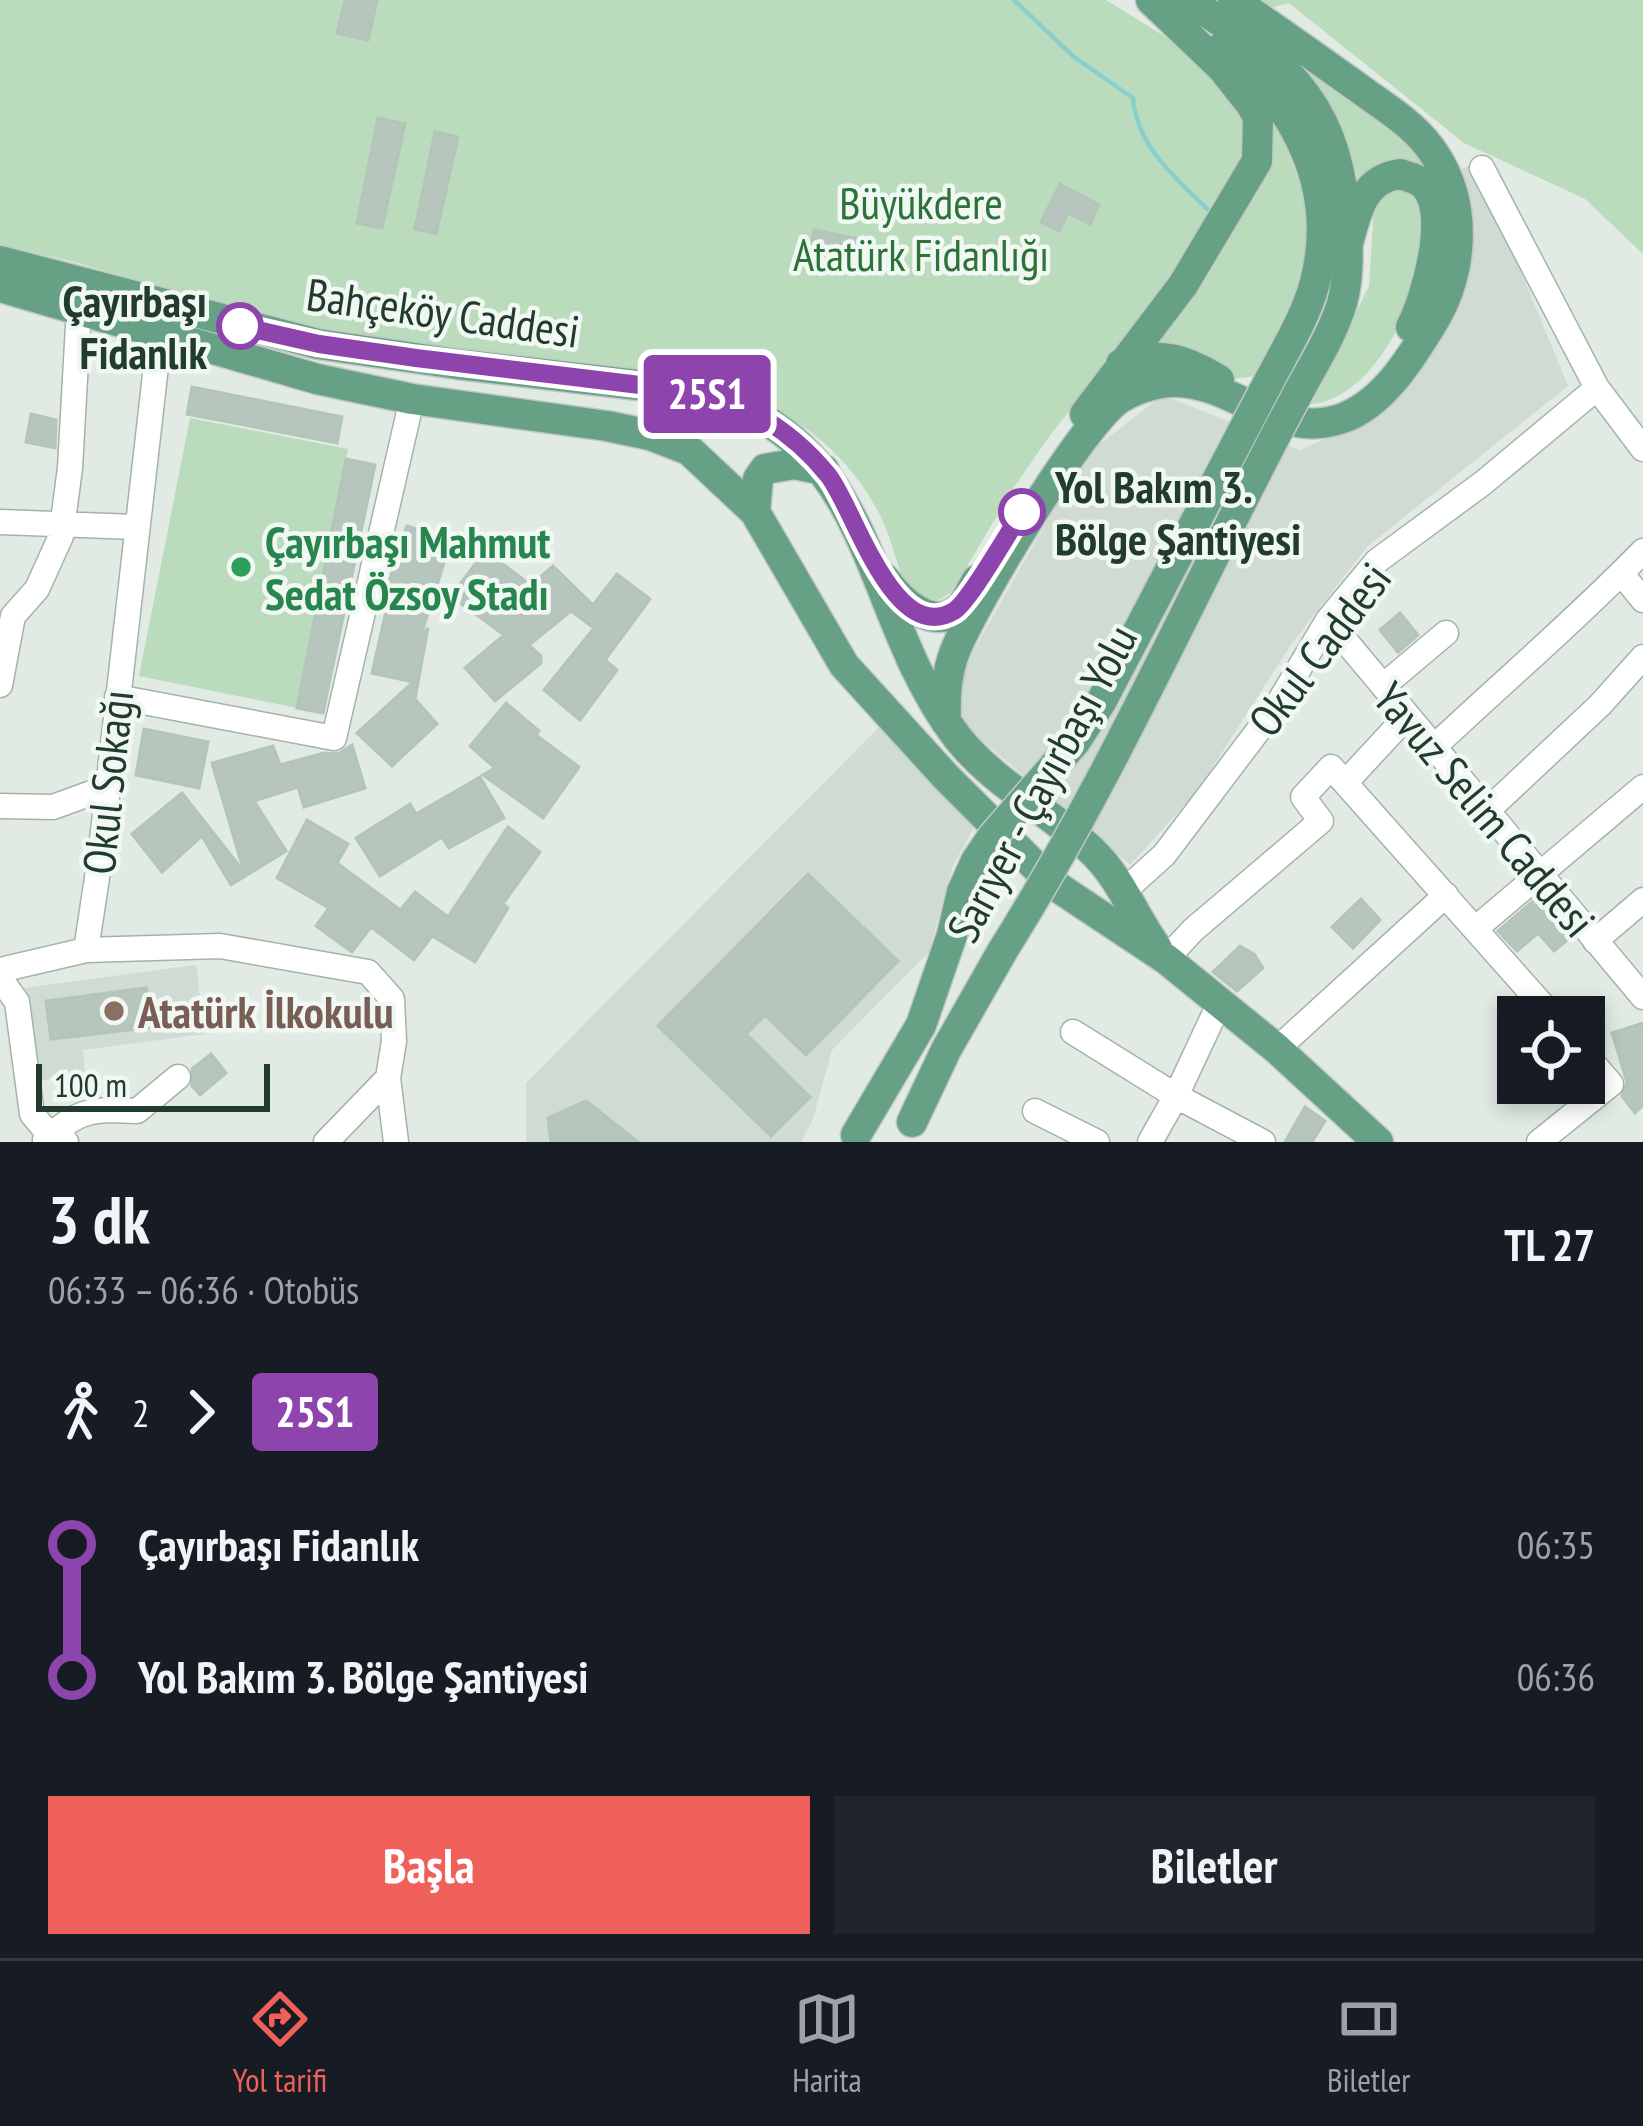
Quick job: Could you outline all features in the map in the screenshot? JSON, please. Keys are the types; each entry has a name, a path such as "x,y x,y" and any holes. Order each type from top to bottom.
{"main road":[{"path":"872,561 912,610 942,616 960,608 1121,364 1183,286 1257,161 1258,116 1249,102 1222,68 1152,0"},
{"name":"Sarıyer - Çayırbaşı Yolu","path":"912,1122 946,1050 1062,857 1202,575 1282,389 1315,281 1321,241 1319,196 1313,165 1292,122 1260,80 1191,23 1152,0"},
{"name":"Sarıyer - Çayırbaşı Yolu","path":"856,1135 921,1025 976,861 992,836 1075,742 1282,389 1343,300 1348,243 1342,178 1332,140 1316,107 1256,43 1187,0"},
{"path":"946,722 947,678 956,649 1080,442 1117,400 1168,382 1199,385 1290,422 1315,427 1349,416 1377,396 1408,363 1450,288 1459,231 1455,198 1435,154 1404,120 1233,0"},
{"path":"1121,364 1143,356 1168,356 1277,409 1313,416 1350,404 1380,376 1400,347 1428,284 1435,225 1433,201 1425,186 1400,174 1375,181 1356,214 1348,243"},
{"name":"Bahçeköy Caddesi","path":"0,261 319,344 713,396 782,430 824,470 848,507 923,688 946,722 969,753 1090,848 1115,874 1138,921 1166,959"},
{"name":"Bahçeköy Caddesi","path":"0,286 317,379 412,399 607,426 689,450 755,512 844,664 946,777 1053,884 1166,959 1277,1049 1378,1142"},
{"path":"755,512 758,479 765,469 794,464 824,470"},
{"path":"1053,884 1069,885 1082,875 1090,848"},
{"path":"1082,904 1112,902 1124,891"}],"street":[{"path":"1482,168 1598,388 1643,449"},
{"path":"0,686 7,621 37,589 63,524 79,308"},
{"name":"Okul Sokağı","path":"86,950 160,331"},
{"name":"Okul Caddesi","path":"1124,891 1164,855 1276,707 1328,620 1377,561 1483,483 1598,388"},
{"path":"117,697 334,738 412,399"},
{"path":"0,522 136,527"},
{"path":"1434,747 1573,623 1643,551"},
{"path":"1622,573 1643,600"},
{"name":"Yavuz Selim Caddesi","path":"1328,620 1643,997"},
{"path":"1382,686 1446,633"},
{"path":"1488,810 1600,705 1643,657"},
{"path":"1407,716 1338,775 1534,996"},
{"name":"Okul Caddesi","path":"1166,959 1193,930 1322,821 1303,796 1338,775"},
{"path":"0,806 53,807 108,787"},
{"path":"1475,929 1643,787"},
{"path":"1277,1049 1446,895"},
{"path":"1595,940 1643,900"},
{"path":"178,1077 137,1111 87,1110 69,1118 54,1139 32,1114 17,1002 0,975 86,950 220,946 368,972 392,999 394,1041 388,1078 396,1142"},
{"path":"1150,1142 1219,1004"},
{"path":"1073,1032 1176,1096 1263,1142"},
{"path":"326,1142 388,1078"},
{"path":"1539,1142 1586,1104"},
{"path":"1035,1111 1096,1142"}],"shaded area":[{"path":"1476,162 1568,386 1368,546 1292,643 1198,790 1130,865 954,717 969,658 1084,456 1163,395 1300,450 1364,422 1416,371 1458,171"},
{"path":"880,726 974,827 952,868 929,952 832,1050 813,1119 801,1142 526,1142 526,1083"},
{"name":"Atatürk İlkokulu","path":"196,965 205,1034 83,1050 85,1075 36,1081 23,988"}],"green space":[{"name":"Büyükdere Atatürk Fidanlığı","path":"0,0 1106,0 1174,42 1205,69 1243,118 1246,158 1170,284 1051,434 953,590 930,600 906,589 878,511 841,459 794,420 738,393 677,377 313,334 78,263 0,245"},
{"path":"1247,0 1643,0 1643,254 1585,199 1464,143 1289,3 1264,10"},
{"path":"1285,47 1410,142 1428,175 1359,183 1331,110"},
{"path":"1274,121 1306,209 1308,265 1294,308 1256,376 1224,380 1152,349 1266,168"},
{"path":"1389,189 1414,194 1421,221 1421,252 1402,320 1362,378 1338,396 1311,404 1369,286 1374,204"},
{"path":"190,418 348,449 297,708 139,676"}],"building":[{"path":"345,0 377,0 368,40 337,33"},
{"path":"378,118 405,124 382,228 357,223"},
{"path":"435,132 458,137 436,234 415,229"},
{"path":"1060,184 1099,205 1090,224 1068,213 1059,231 1041,222"},
{"path":"814,230 873,242 868,266 810,254"},
{"path":"192,387 342,417 337,443 187,414"},
{"path":"31,414 56,420 55,448 26,442"},
{"path":"346,459 375,465 323,713 297,708"},
{"path":"407,526 451,541 420,638 428,628 415,699 437,724 392,766 357,733 413,682 372,673 391,589 387,588"},
{"path":"485,551 531,585 553,566 593,605 617,574 650,599 605,660 617,670 580,720 544,690 594,628 571,611 529,645 541,656 541,663 495,701 465,668 504,635 451,596"},
{"path":"1400,613 1418,635 1398,652 1380,630"},
{"path":"506,703 539,731 536,735 579,767 543,818 483,775 495,768 470,746"},
{"path":"144,729 208,742 199,788 136,775"},
{"path":"352,745 365,788 304,807 298,787 254,801 286,851 231,885 202,836 162,872 132,834 182,793 244,872 212,763 273,746 280,765 338,754"},
{"path":"480,777 504,818 449,848 442,837 380,876 356,838 410,804 416,814"},
{"path":"307,820 348,844 337,863 403,912 415,892 448,917 508,827 540,852 503,904 508,908 475,962 432,936 414,960 371,927 352,952 316,926 329,908 277,878"},
{"path":"808,874 898,961 806,1055 765,1015 746,1034 810,1097 771,1136 658,1026"},
{"path":"1538,897 1571,937 1554,951 1538,933 1517,951 1498,931"},
{"path":"1361,899 1380,920 1353,948 1332,927"},
{"path":"1240,946 1254,954 1263,968 1237,991 1213,972"},
{"path":"146,988 155,1027 51,1039 46,1001"},
{"path":"1643,1023 1643,1105 1635,1113 1622,1096 1627,1082 1612,1033"},
{"path":"211,1054 226,1073 200,1095 192,1086 192,1069"},
{"path":"586,1101 638,1142 551,1142 548,1118"},
{"path":"1305,1107 1325,1121 1312,1142 1285,1142"}],"waterway":[{"path":"1014,0 1074,57 1133,98 1150,146 1209,211"}],"bus line":[{"name":"25S1","path":"240,326 319,344 698,392 728,400 782,430 824,470 838,488 872,561 893,591 923,614 942,616 960,608 1022,512"}],"place":[{"name":"Çayırbaşı Fidanlık","path":"240,326"},
{"name":"Yol Bakım 3. Bölge Şantiyesi","path":"1022,512"},
{"name":"Çayırbaşı Mahmut Sedat Özsoy Stadı","path":"241,567"},
{"name":"Atatürk İlkokulu","path":"114,1011"}]}
